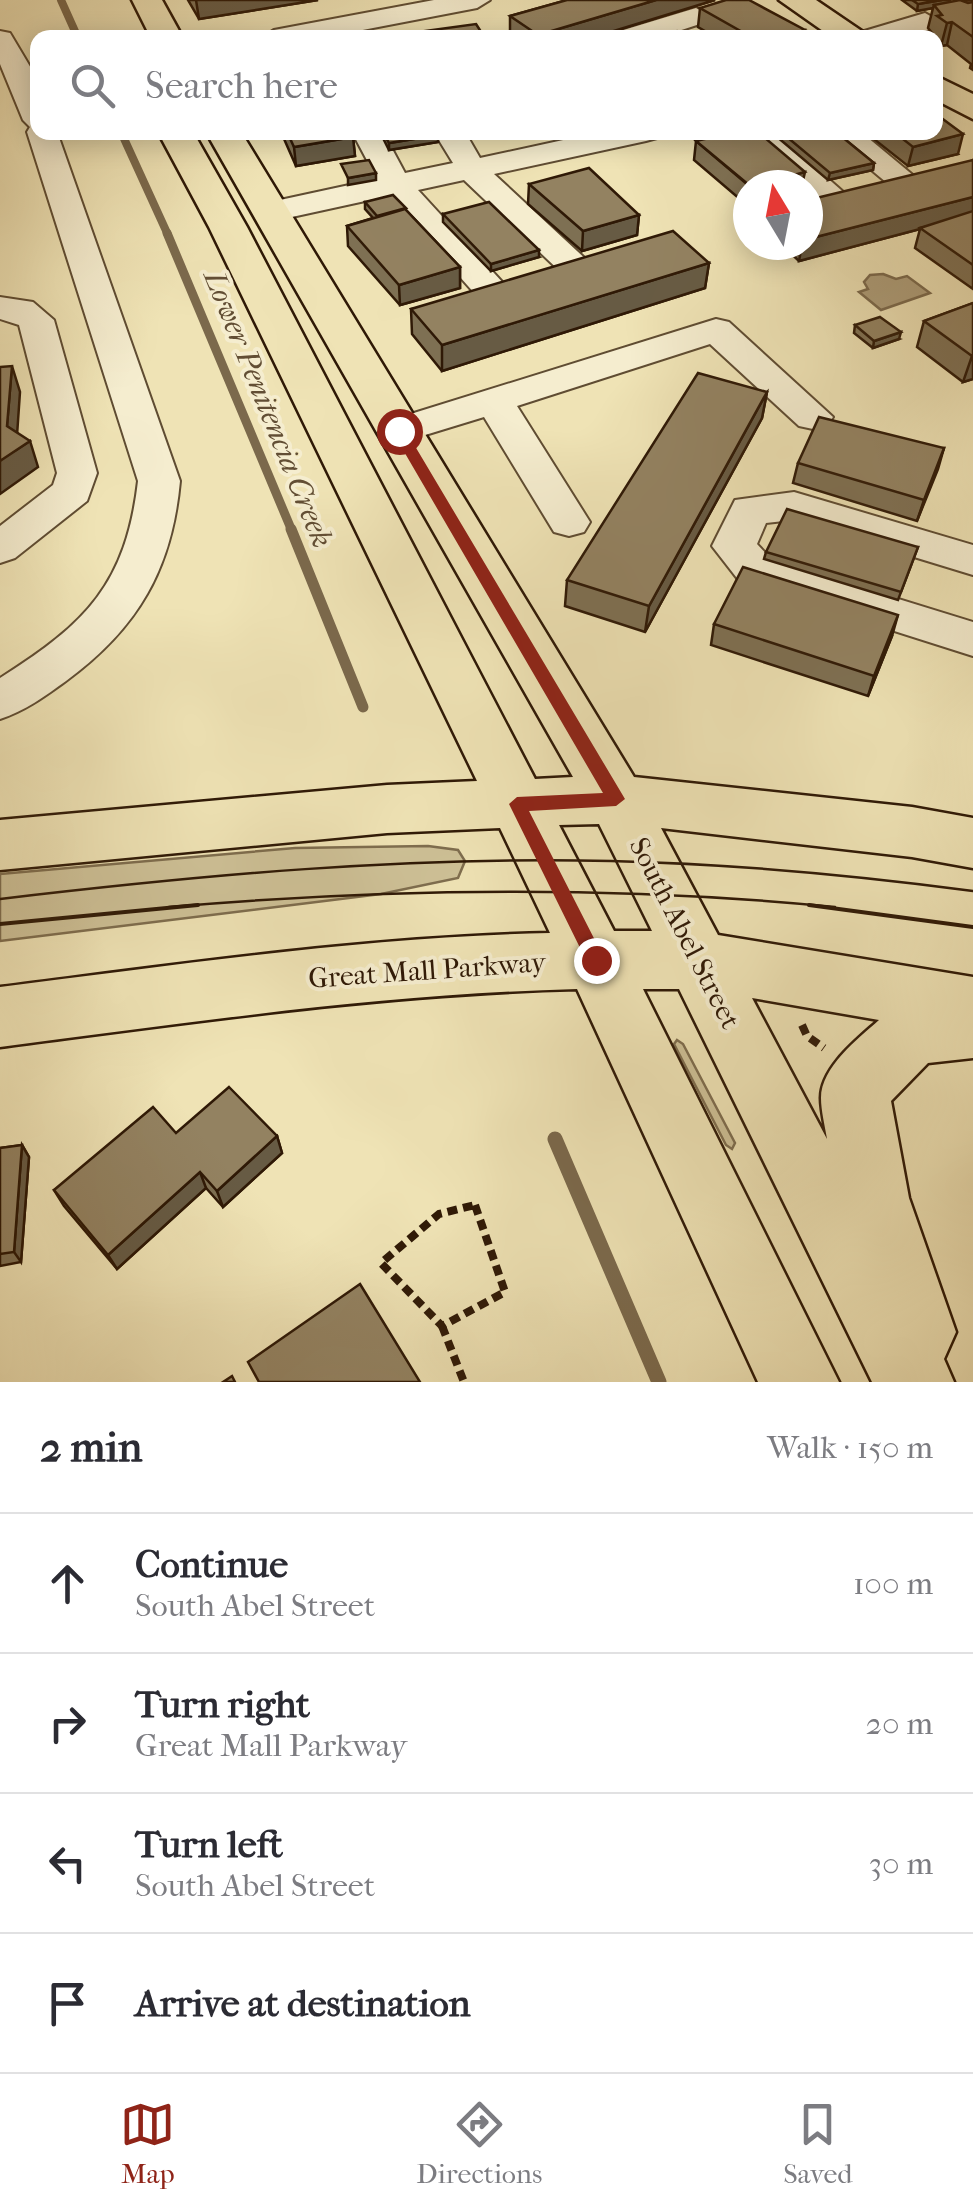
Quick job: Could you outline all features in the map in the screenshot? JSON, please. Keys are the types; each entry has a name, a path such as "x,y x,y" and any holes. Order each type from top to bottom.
{"main road":[{"path":"147,0 164,30"},
{"path":"794,0 843,30"},
{"path":"943,90 973,109"},
{"name":"South Abel Street","path":"183,140 256,218 399,431 616,799 914,1382"},
{"name":"South Abel Street","path":"225,140 256,218 517,804 800,1382"},
{"path":"0,845 387,810 616,799 912,832 973,843"},
{"name":"Great Mall Parkway","path":"0,1017 286,980 480,964 596,960 700,960 973,1007"},
{"path":"934,1382 874,1198 855,1095 872,1071 912,1034 973,1028"}],"street":[{"path":"316,30 475,0"},
{"path":"896,30 924,21"},
{"path":"0,39 30,97"},
{"path":"0,701 88,642 127,592 147,552 158,514 159,481 45,140"},
{"path":"371,140 397,187 523,288"},
{"path":"454,140 473,170 523,288"},
{"path":"256,218 610,140"},
{"path":"764,140 792,170"},
{"path":"852,140 904,180"},
{"path":"823,200 943,172"},
{"path":"523,288 614,260"},
{"path":"0,308 20,310 36,320 76,473 72,491 0,548"},
{"path":"399,431 716,330 813,417"},
{"path":"495,402 569,522"},
{"path":"973,560 794,506 750,510 734,546 756,571 973,639"}],"path":[{"path":"799,1020 807,1036 834,1055"},
{"path":"442,1326 505,1292 475,1205 439,1214 381,1264 442,1326 464,1382"}],"shaded area":[{"path":"870,275 896,279 907,276 930,293 881,310 859,292 868,289 864,282"},
{"path":"428,846 458,850 465,861 458,878 381,894 0,941 0,874 295,848"},
{"path":"677,1040 683,1044 735,1143 732,1149 726,1145 674,1044"}],"building":[{"path":"567,0 656,0 555,30 531,30 510,16"},
{"path":"726,0 749,0 805,30 739,30 700,8"},
{"path":"973,2 973,37 937,16 942,15 934,5"},
{"path":"476,24 480,30 432,30"},
{"path":"943,119 963,134 943,139"},
{"path":"291,140 335,140 294,147"},
{"path":"767,140 803,170 733,170 696,141"},
{"path":"791,140 846,140 874,163 830,173"},
{"path":"904,140 940,140 913,147"},
{"path":"369,160 376,173 348,178 341,164"},
{"path":"973,160 973,197 823,235 823,196"},
{"path":"589,168 639,215 583,231 529,184"},
{"path":"393,195 406,208 377,216 365,202"},
{"path":"489,202 539,250 491,264 443,214"},
{"path":"405,209 460,267 399,285 347,226"},
{"path":"973,211 973,265 920,228"},
{"path":"673,231 709,263 442,345 411,309"},
{"path":"973,303 973,356 972,356 924,321"},
{"path":"880,317 901,332 874,341 855,325"},
{"path":"12,366 7,426 30,441 0,461 0,367"},
{"path":"698,373 767,392 649,606 567,580"},
{"path":"819,417 944,448 924,500 798,463"},
{"path":"787,509 918,547 901,592 766,552"},
{"path":"743,567 898,615 874,676 714,624"},
{"path":"229,1087 277,1136 217,1191 200,1172 108,1255 54,1190 153,1107 176,1133"},
{"path":"22,1145 14,1252 0,1254 0,1148"},
{"path":"360,1284 420,1382 259,1382 248,1362"}],"waterway":[{"name":"Lower Penitencia Creek","path":"61,0 74,30"},
{"name":"Lower Penitencia Creek","path":"125,140 168,235"},
{"name":"Lower Penitencia Creek","path":"167,233 292,531"},
{"name":"Lower Penitencia Creek","path":"291,529 363,707"},
{"name":"Lower Penitencia Creek","path":"555,1139 659,1382"}],"tram line":[{"path":"0,899 305,869 535,860 748,868 973,891"},
{"path":"169,907 336,896 502,892 668,895 835,907"},
{"path":"0,924 198,905"},
{"path":"809,905 973,927"}],"route":[{"path":"399,431 616,799 517,804 596,960"}]}
